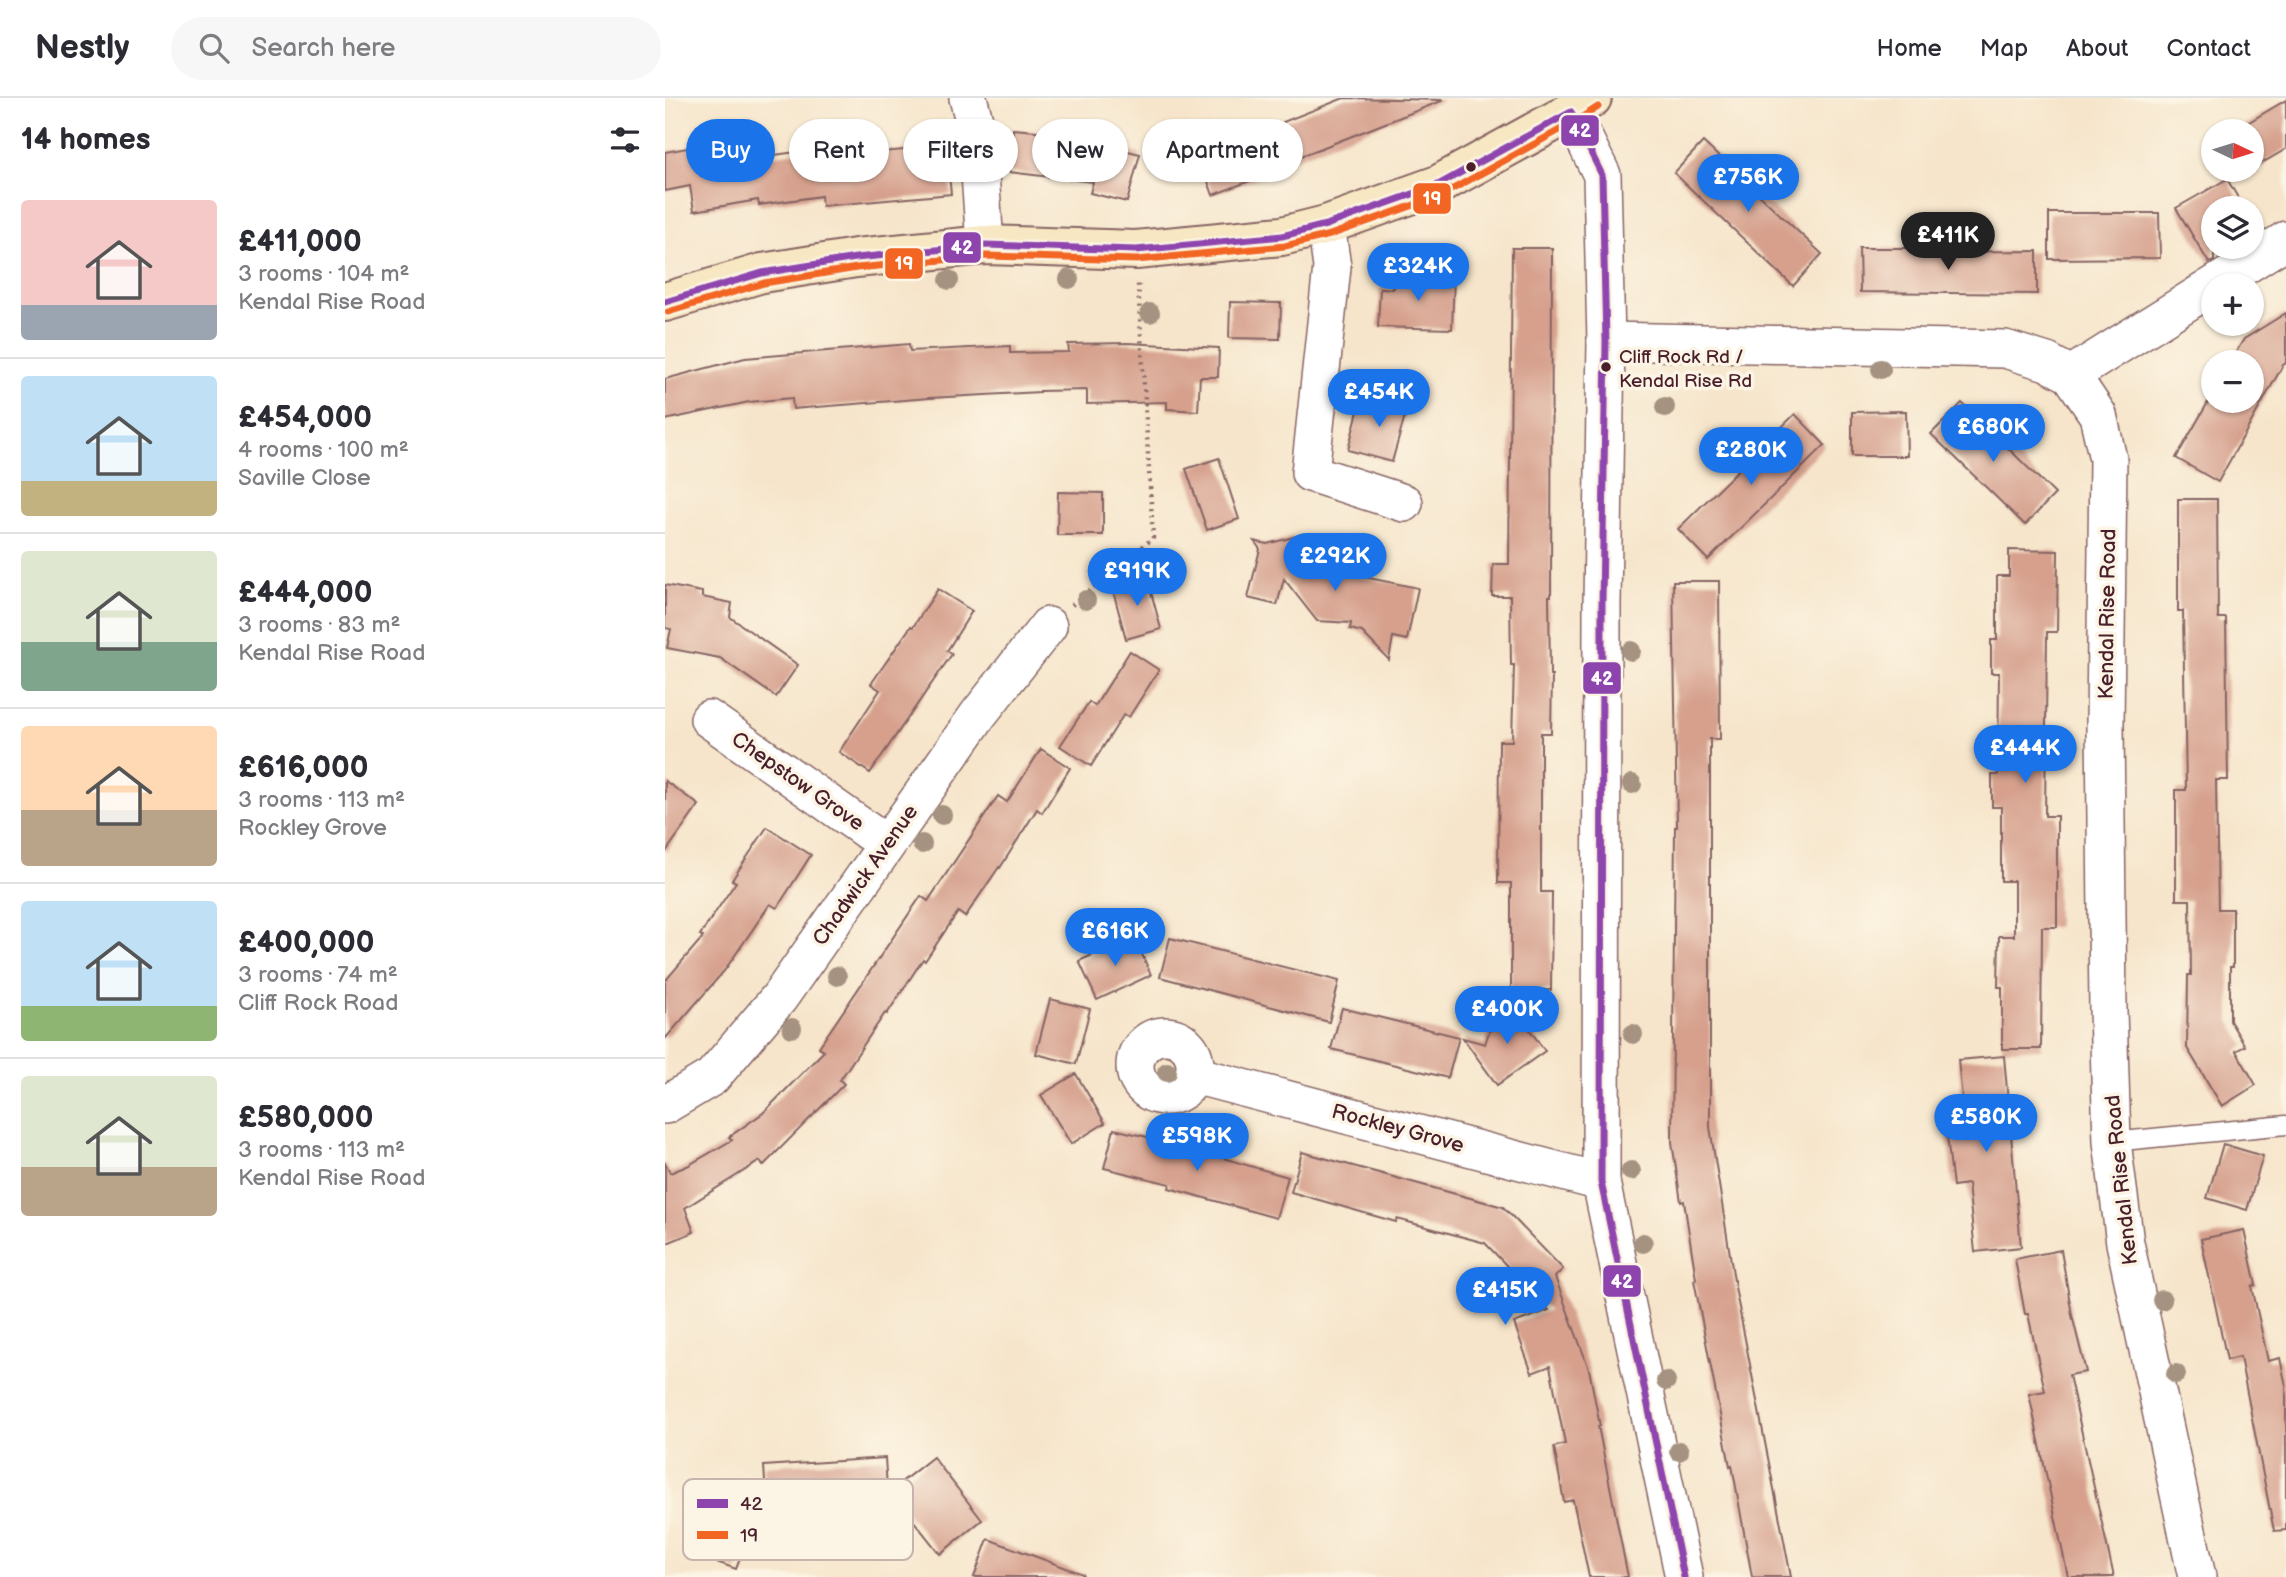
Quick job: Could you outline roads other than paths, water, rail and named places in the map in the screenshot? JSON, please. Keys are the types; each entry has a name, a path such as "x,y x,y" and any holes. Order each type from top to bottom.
{"street":[{"path":"968,98 977,131 985,246"},
{"path":"665,302 762,273 856,258 985,246 1136,250 1282,236 1326,225 1438,185 1581,105 1602,175 1606,341 1602,604 1601,1182 1684,1577"},
{"path":"1326,225 1332,267 1311,473 1404,503"},
{"path":"1606,341 2005,349 2047,362 2071,375 2286,240"},
{"name":"Kendal Rise Road","path":"2071,375 2098,415 2108,459 2105,739 2112,1142 2125,1243 2197,1577"},
{"name":"Chadwick Avenue","path":"665,1105 712,1077 771,1008 978,715 1048,626"},
{"name":"Chepstow Grove","path":"709,719 886,844"},
{"name":"Rockley Grove","path":"1194,1075 1601,1182"}],"lane":[{"path":"2112,1142 2286,1125"}],"place":[{"name":"Cliff Rock Rd / Kendal Rise Rd","path":"1606,367"}]}
